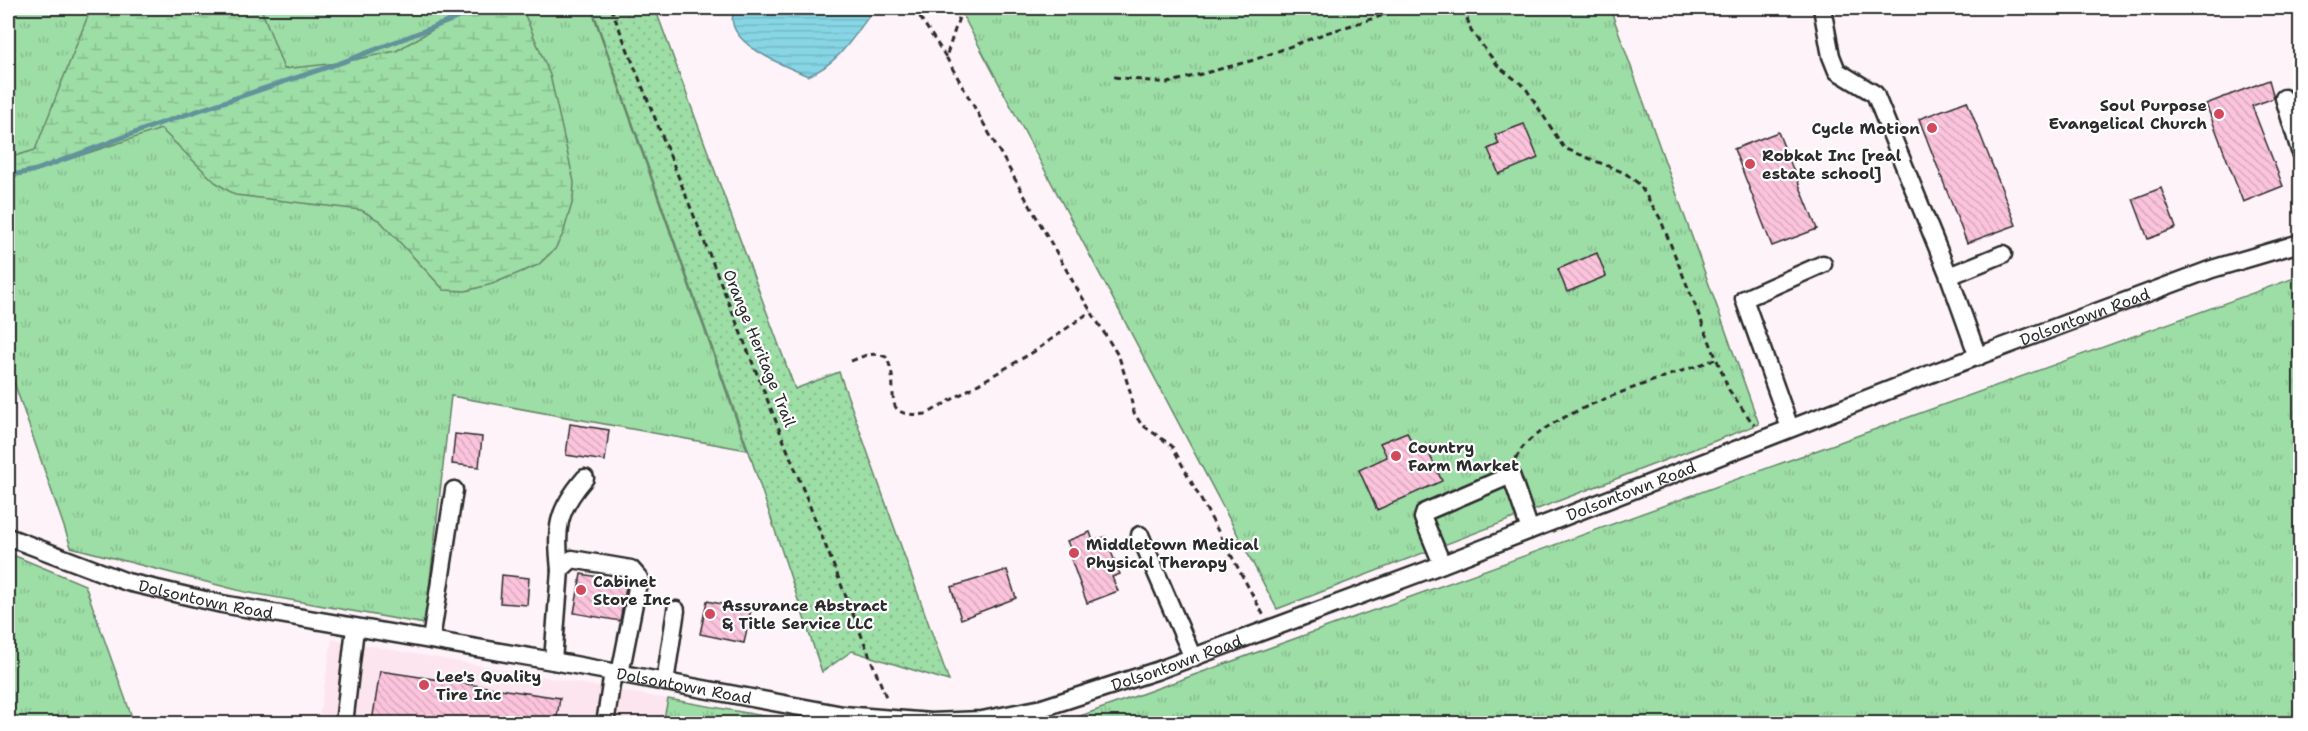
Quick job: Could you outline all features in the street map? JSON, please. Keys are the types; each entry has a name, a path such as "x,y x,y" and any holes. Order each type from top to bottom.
{"street":[{"path":"1822,8 1831,56 1838,72 1875,94 1949,276 1978,357"},
{"path":"2284,98 2301,151"},
{"name":"Dolsontown Road","path":"8,537 97,572 148,588 222,604 554,661 843,715 931,722 982,722 1072,700 1193,657 2212,269 2301,243"},
{"path":"1949,276 2003,254"},
{"path":"1790,428 1744,299 1823,264"},
{"path":"1442,564 1423,518 1425,512 1511,475 1530,530"},
{"path":"554,661 560,570 556,532 568,497 585,478"},
{"path":"431,640 454,490"},
{"path":"1140,535 1193,657"},
{"path":"560,570 572,559 631,568 639,578 605,723"},
{"path":"665,682 675,610"},
{"path":"344,723 355,628"}],"path":[{"name":"Orange Heritage Trail","path":"611,8 886,697"},
{"path":"915,8 946,57 1119,357 1130,391 1133,411 1141,424 1172,446 1271,628"},
{"path":"946,57 962,8"},
{"path":"1114,77 1168,83 1254,60 1326,33 1407,8"},
{"path":"1464,8 1471,32 1499,67 1525,87 1564,148 1625,173 1639,184 1660,218 1729,390 1764,438"},
{"path":"851,361 868,354 886,357 894,375 892,403 894,409 900,414 927,414 1035,351 1091,311"},
{"path":"1511,475 1518,452 1528,438 1544,428 1587,405 1716,359"}],"shaded area":[{"path":"332,639 668,699 663,723 318,724"}],"green space":[{"path":"8,8 591,8 747,450 451,396 425,624 245,592 71,547 8,365"},
{"path":"91,8 261,8 284,69 338,63 396,51 470,8 522,8 550,75 574,182 573,200 563,234 555,249 538,265 492,284 466,291 444,290 380,221 361,210 235,195 215,182 161,129 36,170 8,176 8,158 35,150"},
{"path":"592,8 655,8 795,389 839,372 949,681 852,651 822,672 748,449"},
{"path":"959,8 1610,8 1759,424 1277,609"},
{"path":"2300,276 2300,723 1061,723"},
{"path":"8,553 85,585 134,723 8,723"},
{"path":"668,699 803,723 663,723"}],"water":[{"path":"735,8 875,8 838,56 808,76 771,59 745,42 736,32 732,20"}],"building":[{"path":"2269,80 2274,98 2252,106 2283,186 2243,202 2206,104"},
{"path":"1967,101 2016,225 1967,243 1919,119"},
{"path":"1524,124 1538,158 1499,174 1488,149 1499,144 1495,135"},
{"path":"1778,132 1817,229 1772,246 1734,149"},
{"path":"2161,188 2176,228 2148,239 2133,199"},
{"path":"1597,253 1606,276 1567,292 1558,269"},
{"path":"570,424 609,430 605,461 566,455"},
{"path":"1407,432 1416,453 1427,449 1442,481 1377,510 1359,470 1387,457 1380,443"},
{"path":"455,434 482,437 479,467 452,464"},
{"path":"1090,532 1093,541 1105,537 1120,574 1112,577 1118,591 1087,603 1068,551 1071,550 1067,541"},
{"path":"1007,570 1016,598 961,619 951,587"},
{"path":"581,574 627,582 620,621 574,613"},
{"path":"502,575 529,578 527,605 500,603"},
{"path":"707,601 751,610 744,643 700,634"},
{"name":"Lee's Quality Tire Inc","path":"380,671 560,698 556,723 372,722"}],"waterway":[{"path":"8,176 36,170 161,123 343,62 483,8"}],"place":[{"name":"Soul Purpose Evangelical Church","path":"2219,114"},
{"name":"Cycle Motion","path":"1932,128"},
{"name":"Robkat Inc [real estate school]","path":"1750,164"},
{"name":"Country Farm Market","path":"1396,456"},
{"name":"Middletown Medical Physical Therapy","path":"1074,553"},
{"name":"Cabinet Store Inc","path":"581,590"},
{"name":"Assurance Abstract & Title Service LLC","path":"710,614"},
{"name":"Lee's Quality Tire Inc","path":"424,685"}]}
